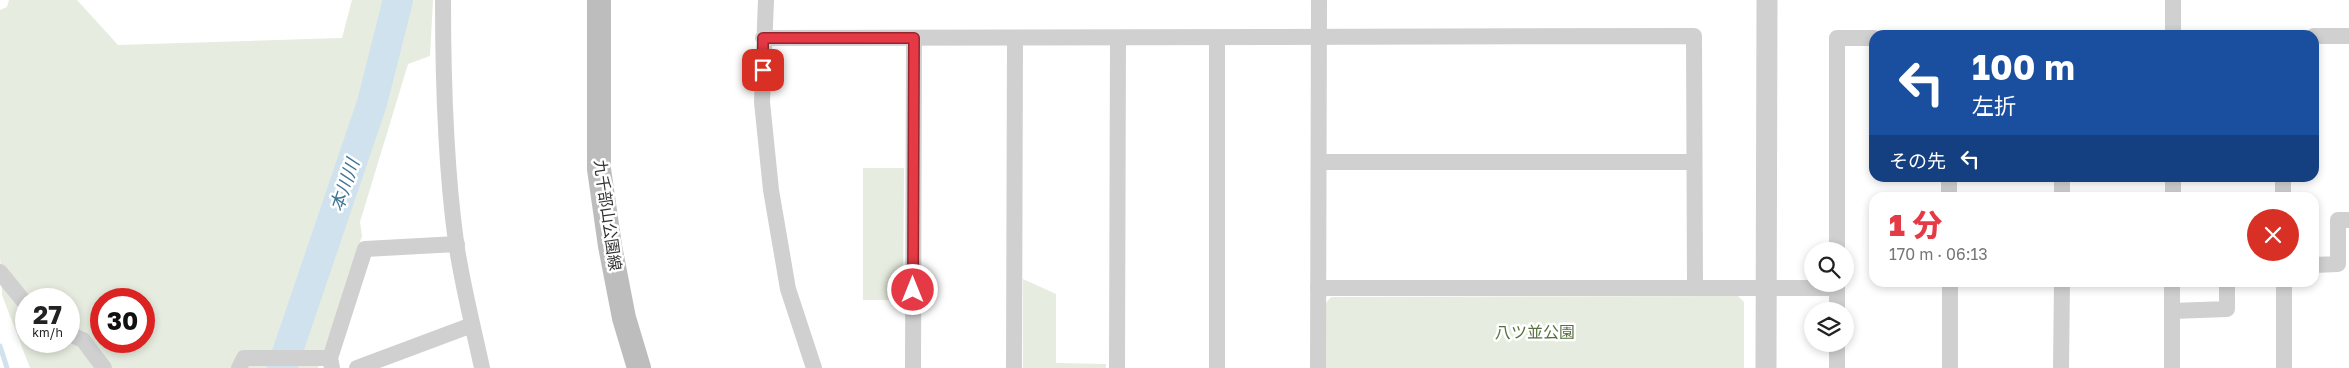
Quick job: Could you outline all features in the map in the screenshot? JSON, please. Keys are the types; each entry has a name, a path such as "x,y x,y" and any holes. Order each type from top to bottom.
{"main road":[{"name":"九千部山公園線","path":"599,0 599,169 610,246 624,318 639,368"}],"street":[{"path":"443,0 443,48 450,186 456,244 482,368"},
{"path":"766,0 763,38 762,102 771,190 788,289 814,368"},
{"path":"1318,368 1319,0"},
{"path":"1766,368 1767,0"},
{"path":"2173,0 2173,30"},
{"path":"763,38 1694,36 1695,288"},
{"path":"2319,36 2349,36"},
{"path":"913,368 914,38"},
{"path":"1014,368 1015,38"},
{"path":"1117,368 1118,38"},
{"path":"1217,38 1217,368"},
{"path":"1837,242 1837,38 1869,38"},
{"path":"1319,162 1694,162"},
{"path":"2319,265 2338,264 2338,220 2349,220"},
{"path":"239,368 244,358 331,363 365,249 456,244"},
{"path":"0,272 15,290"},
{"path":"1318,288 1804,287"},
{"path":"1950,287 1950,368"},
{"path":"2062,287 2062,368"},
{"path":"2172,287 2172,368"},
{"path":"2172,310 2227,309 2228,287"},
{"path":"2284,287 2284,368"},
{"path":"358,368 472,325"},
{"path":"80,339 83,340 104,368"},
{"path":"1837,352 1837,368"}],"green space":[{"path":"9,0 77,0 118,45 342,38 352,0 384,0 366,82 267,368 30,368 24,353 80,353 80,288 15,288 15,329 2,295 0,256 0,10 7,7"},
{"path":"410,0 433,0 430,56 408,64 360,222 362,236 318,368 294,368 388,90"},
{"path":"863,168 904,168 903,300 863,300"},
{"path":"1023,279 1056,294 1056,363 1106,364 1106,368 1023,368"},
{"name":"八ツ並公園","path":"1738,296 1744,302 1744,368 1326,368 1326,303 1331,297"}],"waterway":[{"name":"本川川","path":"282,368 372,103 398,0"},
{"path":"0,346 7,368"}],"route":[{"path":"763,70 763,38 914,38 913,290"}]}
